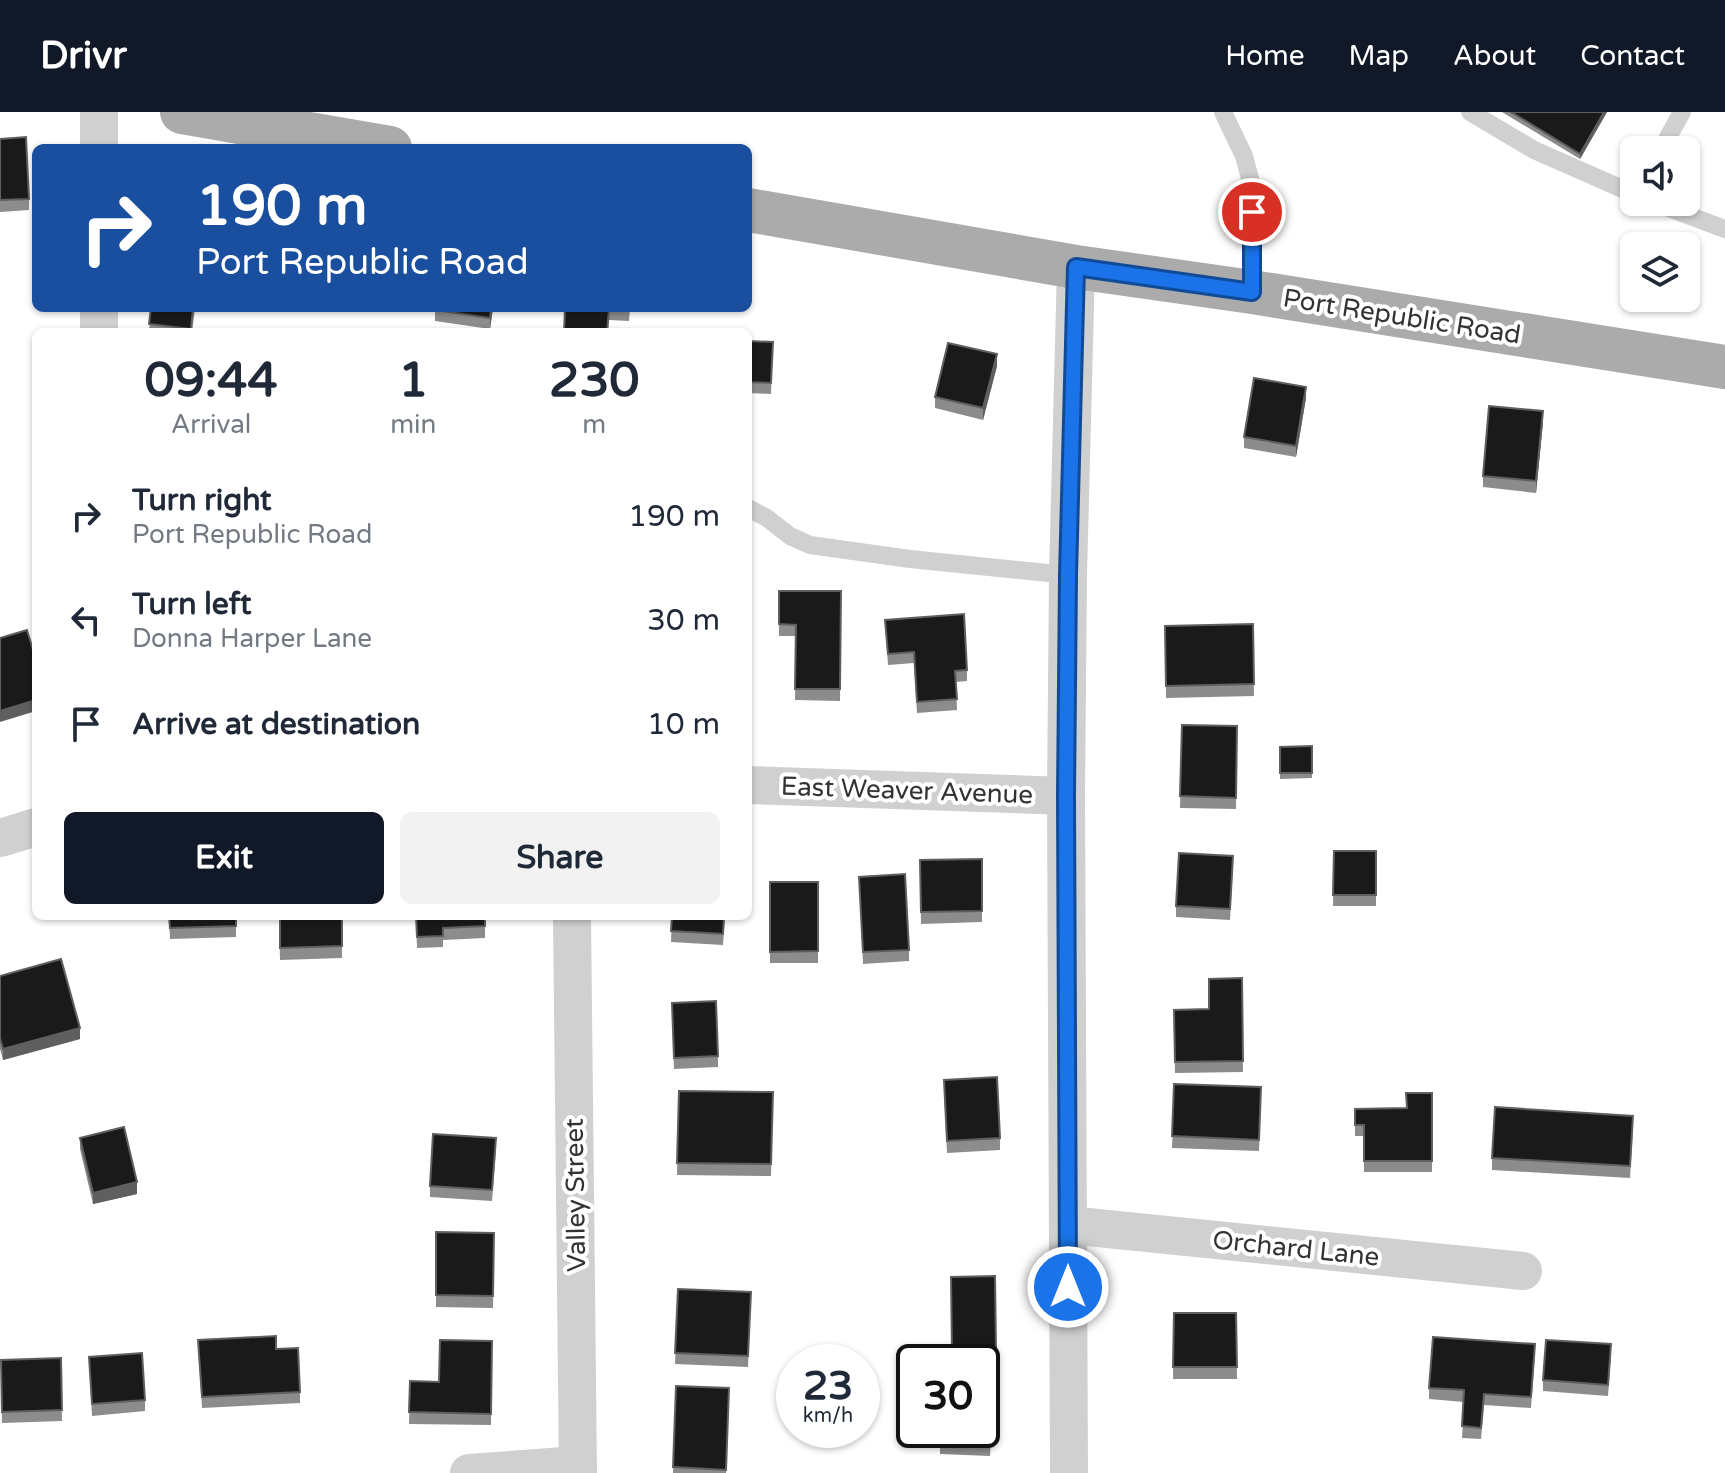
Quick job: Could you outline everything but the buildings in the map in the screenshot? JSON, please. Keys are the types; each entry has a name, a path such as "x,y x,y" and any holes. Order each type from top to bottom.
{"main road":[{"path":"182,112 367,144"},
{"name":"Port Republic Road","path":"752,211 1076,267 1725,367"}],"street":[{"path":"99,112 99,144"},
{"path":"1069,1473 1066,796 1076,267"},
{"name":"East Weaver Avenue","path":"752,785 1066,796"},
{"path":"0,838 32,828"},
{"name":"Valley Street","path":"572,920 578,1469"},
{"name":"Orchard Lane","path":"1068,1225 1523,1271"},
{"path":"469,1473 578,1469"}],"lane":[{"path":"1223,112 1244,156 1252,186 1252,292"},
{"path":"1470,112 1534,150 1620,188"},
{"path":"1669,136 1682,112"},
{"path":"1690,216 1725,229"},
{"path":"752,510 790,536 810,545 1068,575"}],"route":[{"path":"1068,1287 1066,796 1076,267 1252,292 1252,212"}]}
